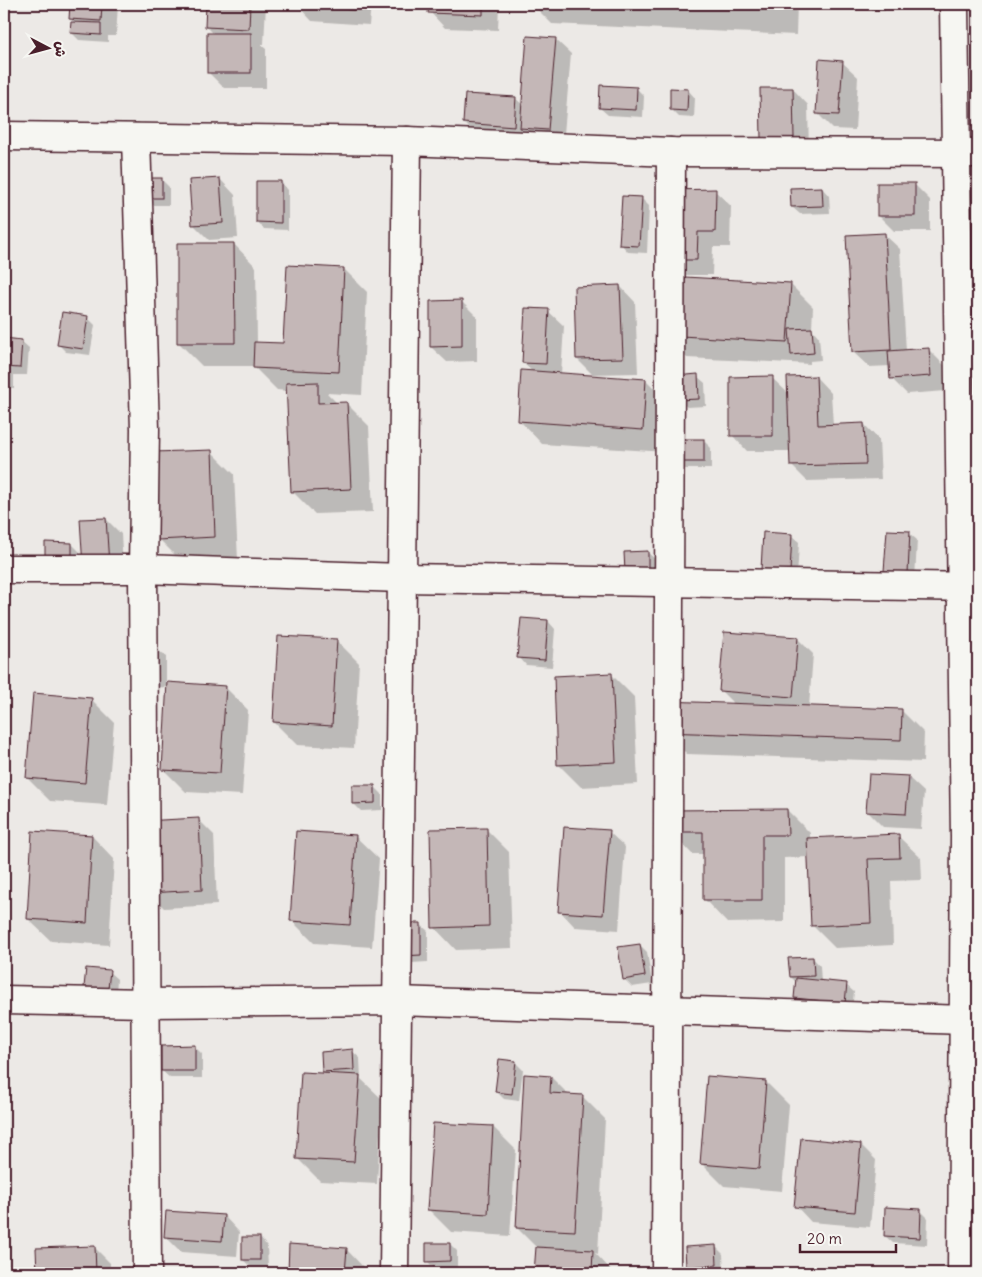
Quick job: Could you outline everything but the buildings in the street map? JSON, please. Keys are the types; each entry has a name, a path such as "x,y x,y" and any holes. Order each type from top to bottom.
{"street":[{"path":"954,4 967,153 971,587 972,837 965,1020 962,1273"},
{"path":"4,136 408,141 671,152 967,153"},
{"path":"136,138 145,429 143,569 147,1273"},
{"path":"394,1273 408,141"},
{"path":"666,1273 671,152"},
{"path":"4,569 143,569 402,578 971,587"},
{"path":"4,1000 146,1003 397,1002 667,1009 965,1020"}]}
